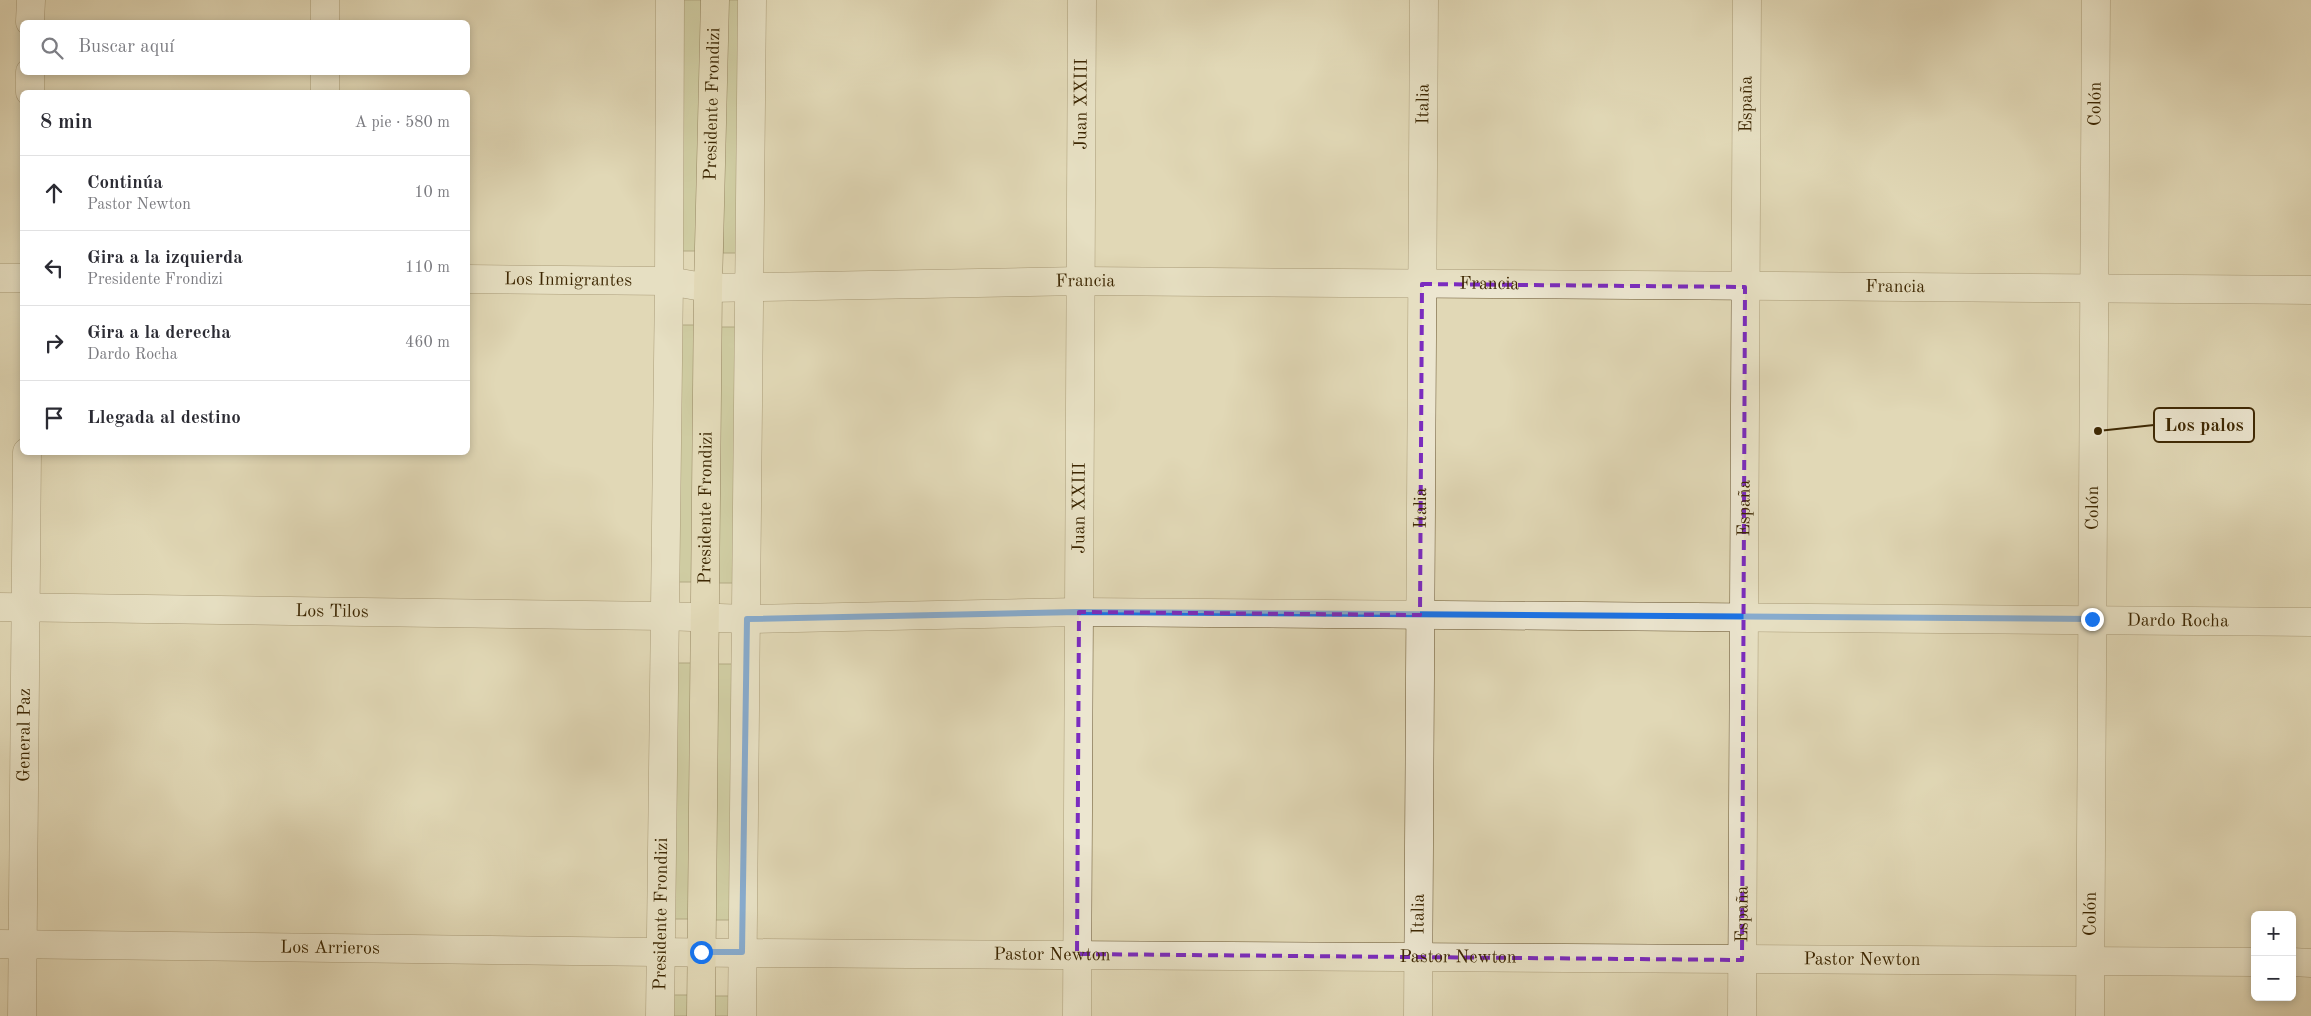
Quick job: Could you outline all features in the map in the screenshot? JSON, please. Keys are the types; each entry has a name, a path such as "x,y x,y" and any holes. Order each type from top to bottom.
{"main road":[{"name":"Presidente Frondizi","path":"701,1016 703,617 715,0"}],"street":[{"path":"30,0 30,20"},
{"path":"325,0 325,20"},
{"name":"Presidente Frondizi","path":"660,1016 669,281 670,0"},
{"path":"742,1016 752,0"},
{"name":"Juan XXIII","path":"1077,1016 1082,0"},
{"name":"Italia","path":"1418,1016 1424,0"},
{"name":"España","path":"1742,1016 1747,0"},
{"name":"Colón","path":"2090,1016 2096,0"},
{"path":"30,75 30,90"},
{"path":"325,75 325,90"},
{"path":"0,278 20,278"},
{"name":"Los Inmigrantes","path":"470,279 669,281"},
{"name":"Francia","path":"669,281 708,288 1081,281 2311,290"},
{"name":"General Paz","path":"22,1016 11,944 13,607 27,455"},
{"name":"Los Tilos","path":"13,607 664,616"},
{"name":"Dardo Rocha","path":"664,616 747,619 1079,612 2311,622"},
{"name":"Los Arrieros","path":"11,944 660,951"},
{"name":"Pastor Newton","path":"660,951 1742,960 2251,962"},
{"path":"2296,962 2311,962"}],"highlighted area":[{"path":"1422,284 1745,287 1742,960 1077,954 1079,612 1420,615"}],"green space":[{"path":"681,0 701,0 700,251 680,251"},
{"path":"725,0 745,0 743,253 723,253"},
{"path":"677,325 697,325 695,582 675,582"},
{"path":"721,327 741,327 739,583 719,583"},
{"path":"672,663 692,663 690,919 670,919"},
{"path":"716,664 736,664 734,920 714,920"},
{"path":"670,995 690,995 690,1016 670,1016"},
{"path":"714,996 734,996 733,1016 713,1016"}],"place":[{"name":"Los palos","path":"2098,431"}],"route":[{"path":"701,952 742,952 747,619 1079,612 2092,619"}]}
